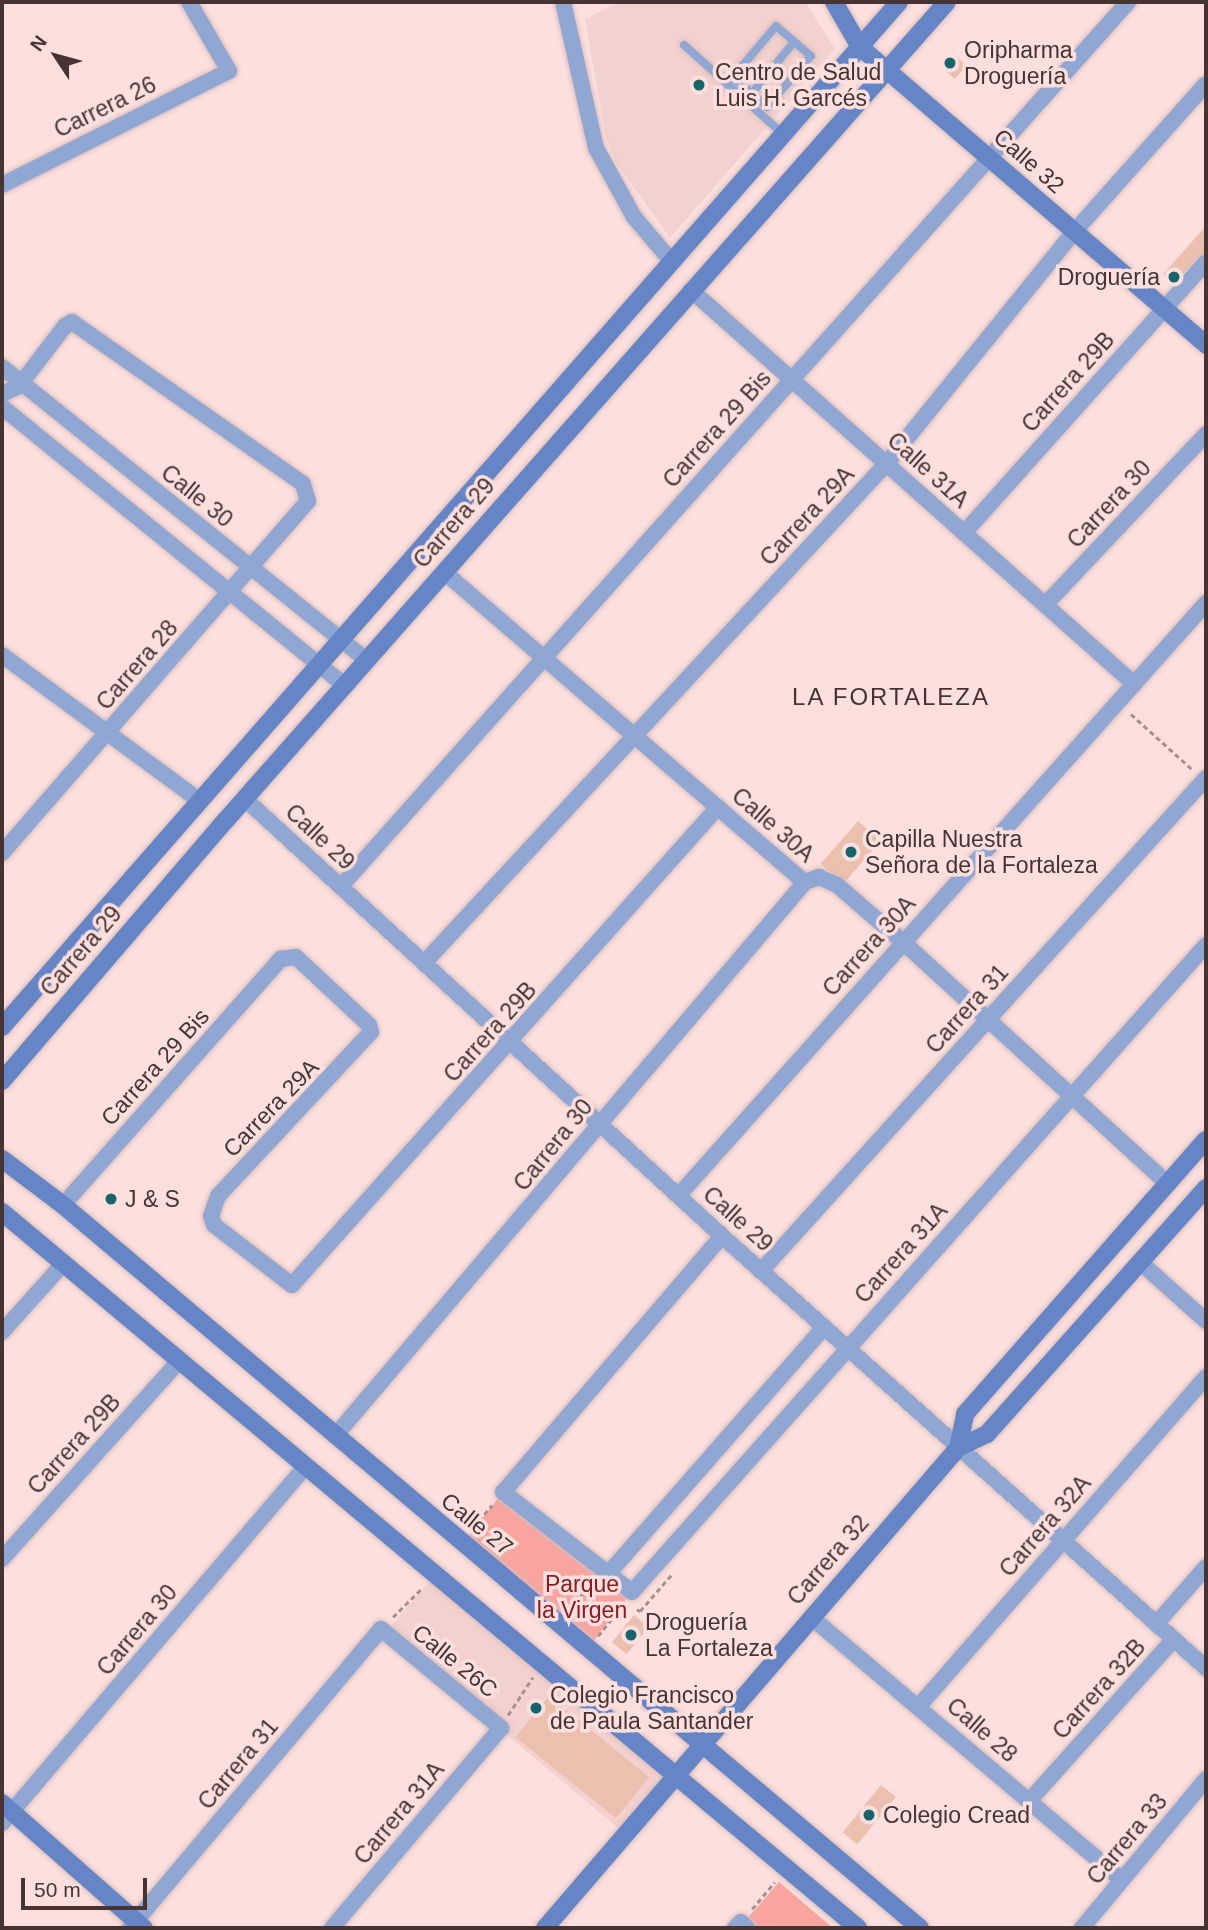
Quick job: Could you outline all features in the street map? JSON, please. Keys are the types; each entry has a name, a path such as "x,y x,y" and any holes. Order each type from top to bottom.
{"street":[{"name":"Carrera 26","path":"2,186 229,71 189,2"},
{"path":"565,2 587,119 602,161 634,217 672,262"},
{"name":"Calle 32","path":"834,2 860,47 1206,345"},
{"name":"Carrera 29","path":"2,1027 899,2"},
{"name":"Carrera 29","path":"2,1081 344,685 947,2"},
{"name":"Carrera 29 Bis","path":"341,886 1128,2"},
{"name":"Carrera 29A","path":"424,963 886,464 1074,232 1206,84"},
{"name":"Carrera 29B","path":"964,533 1206,262"},
{"name":"Calle 31A","path":"691,290 1134,684"},
{"name":"Carrera 28","path":"2,853 307,508 303,484 72,322 65,326 21,383"},
{"name":"Calle 30","path":"2,367 366,660"},
{"path":"2,394 21,383"},
{"path":"2,407 229,596 344,685"},
{"name":"Carrera 30","path":"1045,605 1206,435"},
{"name":"Calle 30A","path":"444,572 805,882 819,877 837,885 1073,1095 1167,1184"},
{"name":"Carrera 30A","path":"679,1195 1206,603"},
{"path":"2,655 200,801"},
{"name":"Carrera 31","path":"761,1271 1205,779"},
{"name":"Calle 29","path":"245,799 722,1236 1206,1668"},
{"name":"Carrera 29B","path":"292,1285 512,1043 718,807"},
{"name":"Carrera 30","path":"335,1436 805,882"},
{"name":"Carrera 31A","path":"629,1596 1206,945"},
{"name":"Carrera 29 Bis","path":"63,1205 281,959 296,957 369,1025"},
{"name":"Carrera 29A","path":"292,1285 214,1225 211,1216 218,1196 368,1040 369,1025"},
{"name":"Carrera 32","path":"958,1448 965,1414 1206,1140"},
{"name":"Calle 27","path":"2,1159 63,1205 920,1928"},
{"name":"Carrera 32","path":"545,1928 958,1448 987,1434 1206,1188"},
{"path":"2,1212 858,1928"},
{"path":"629,1596 606,1572 503,1492 722,1236"},
{"path":"1140,1262 1206,1321"},
{"path":"2,1332 64,1263"},
{"path":"606,1572 824,1327"},
{"name":"Carrera 29B","path":"2,1559 180,1360"},
{"name":"Carrera 32A","path":"919,1706 1206,1377"},
{"name":"Carrera 30","path":"5,1812 306,1466"},
{"name":"Carrera 32B","path":"1156,1624 1206,1567"},
{"name":"Calle 28","path":"811,1617 1122,1880"},
{"name":"Carrera 31","path":"137,1926 380,1629"},
{"name":"Calle 26C","path":"380,1629 500,1728"},
{"name":"Carrera 32B","path":"1030,1800 1174,1639"},
{"name":"Carrera 31A","path":"332,1928 500,1728"},
{"name":"Carrera 33","path":"1082,1928 1206,1779"},
{"path":"5,1812 137,1926"}],"lane":[{"path":"684,45 730,80 752,93 767,107 811,56 776,26 730,80"},
{"path":"752,93 794,41"},
{"path":"730,80 783,134"}],"path":[{"path":"1118,702 1205,779"},
{"path":"480,1519 503,1492"},
{"path":"588,1648 629,1596 640,1611 676,1569"},
{"path":"559,1623 606,1572"},
{"path":"380,1629 427,1583"},
{"path":"500,1728 535,1674"},
{"path":"741,1926 778,1878"}],"shaded area":[{"name":"Centro de Salud Luis H. Garcés","path":"620,2 805,2 835,49 670,238 616,162 606,138 585,19"},
{"name":"Colegio Francisco de Paula Santander","path":"435,1574 675,1775 625,1834 386,1633"}],"green space":[{"name":"Parque la Virgen","path":"503,1492 631,1592 591,1644 462,1544"},
{"path":"779,1882 833,1928 752,1928 745,1921"}],"building":[{"path":"953,53 967,66 955,79 941,66"},
{"path":"1206,226 1206,252 1173,283 1163,274"},
{"name":"Capilla Nuestra Señora de la Fortaleza","path":"858,821 881,841 843,884 821,864"},
{"name":"Droguería La Fortaleza","path":"634,1615 649,1627 627,1654 612,1642"},
{"path":"549,1696 649,1777 616,1818 516,1737"},
{"name":"Colegio Cread","path":"881,1785 896,1797 857,1844 843,1832"}],"place":[{"name":"Oripharma Droguería","path":"950,63"},
{"name":"Centro de Salud Luis H. Garcés","path":"699,85"},
{"name":"Droguería","path":"1174,277"},
{"name":"Capilla Nuestra Señora de la Fortaleza","path":"851,852"},
{"name":"J & S","path":"111,1199"},
{"name":"Droguería La Fortaleza","path":"631,1635"},
{"name":"Colegio Francisco de Paula Santander","path":"536,1708"},
{"name":"Colegio Cread","path":"869,1815"}],"district":[{"name":"LA FORTALEZA","path":"891,697"}]}
